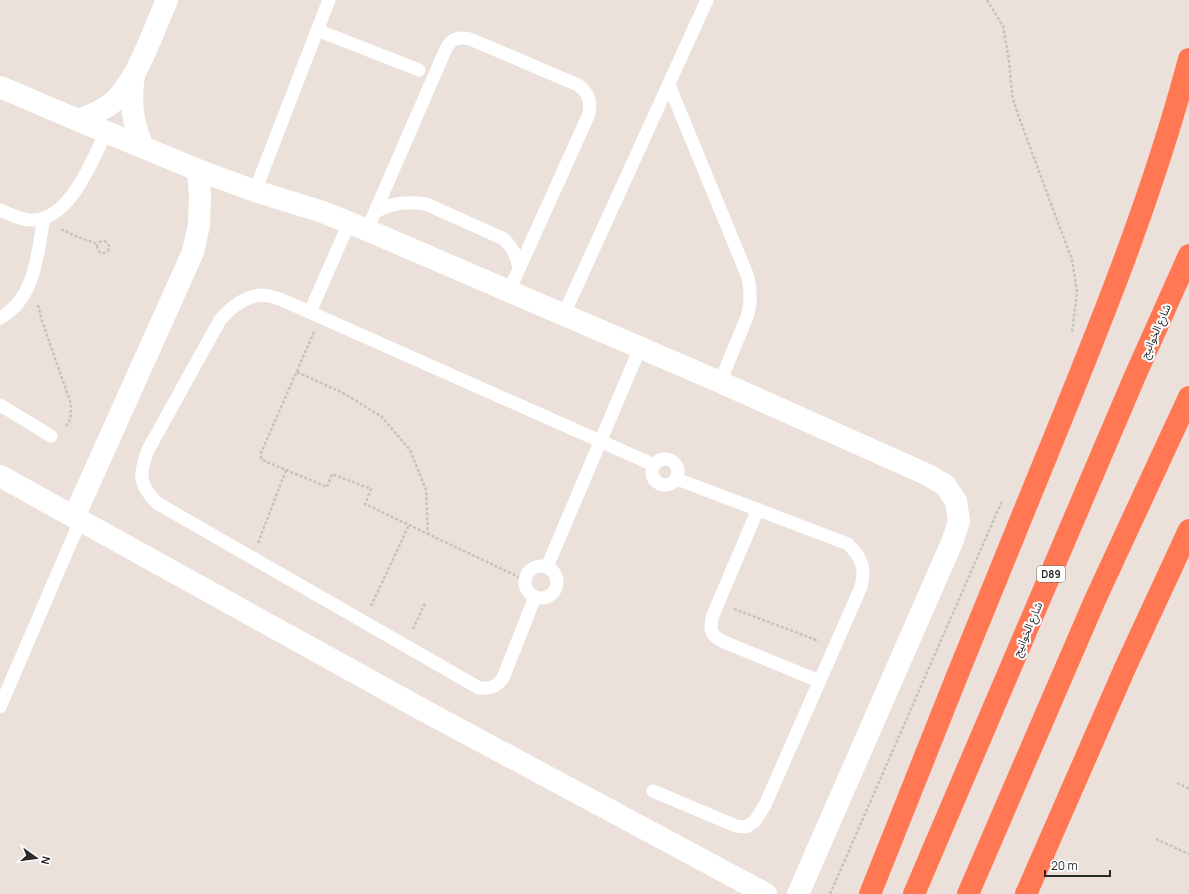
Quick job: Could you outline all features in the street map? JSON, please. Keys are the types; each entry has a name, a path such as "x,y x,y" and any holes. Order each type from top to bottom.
{"highway":[{"path":"870,894 945,702 1109,303 1171,125 1189,59"},
{"name":"شارع الخوانيج","path":"914,894 1135,376 1189,255"},
{"path":"968,894 1095,600 1189,397"},
{"path":"1026,894 1125,668 1189,530"}],"street":[{"path":"79,120 96,113 112,102 125,89 135,73 167,0"},
{"path":"135,73 132,92 132,111 136,130 143,147"},
{"path":"0,86 198,170 255,191 323,212 363,221 509,291 720,382 928,475 945,485 956,501 959,521 953,540 798,894"},
{"path":"77,519 193,252 199,225 200,197 198,170"},
{"path":"0,476 423,710 766,894"}],"lane":[{"path":"255,191 329,0"},
{"path":"564,314 707,0"},
{"path":"317,30 419,70"},
{"path":"315,315 363,221 448,44 455,39 462,37 470,39 578,85 585,90 589,98 589,114 509,291"},
{"path":"669,85 748,277 750,304 747,316 720,382"},
{"path":"0,210 29,220 44,218 61,209 74,192 84,175 106,132"},
{"path":"363,221 386,206 413,202 426,204 504,239 512,247 517,257 519,269"},
{"path":"0,318 18,304 27,290 34,271 44,218"},
{"path":"535,597 503,678 498,685 488,689 479,688 252,559 157,503 148,494 142,483 140,474 148,450 220,320 231,307 246,299 263,295 280,299 654,464 652,470 653,476 656,481 661,484 667,485 673,483 677,478 848,544 857,553 862,564 864,576 862,587 765,805 755,821 746,827 736,826 653,791"},
{"path":"547,567 640,348"},
{"path":"0,405 51,436"},
{"path":"758,509 711,623 712,631 716,638 820,681"},
{"path":"0,707 77,519"},
{"path":"540,566 547,567 553,571 557,577 555,591 549,596 542,598 535,597 529,593 525,580 528,573 533,568 540,566"}],"path":[{"path":"987,0 1003,26 1009,60 1012,95 1017,112 1072,260 1076,292 1071,335"},
{"path":"44,218 70,234 98,244"},
{"path":"104,240 110,245 110,249 107,253 103,254 97,249 98,244 100,241 104,240"},
{"path":"37,304 71,404 70,422 67,427 51,436"},
{"path":"315,315 297,372 260,457 266,462 327,488 332,474 371,490 365,504 525,580"},
{"path":"297,372 345,394 382,417 410,450 426,490 428,534"},
{"path":"252,559 286,470"},
{"path":"830,894 1003,500"},
{"path":"364,623 409,525"},
{"path":"404,646 425,603"},
{"path":"719,603 835,647"},
{"path":"1177,783 1189,788"},
{"path":"1156,839 1189,854"}]}
